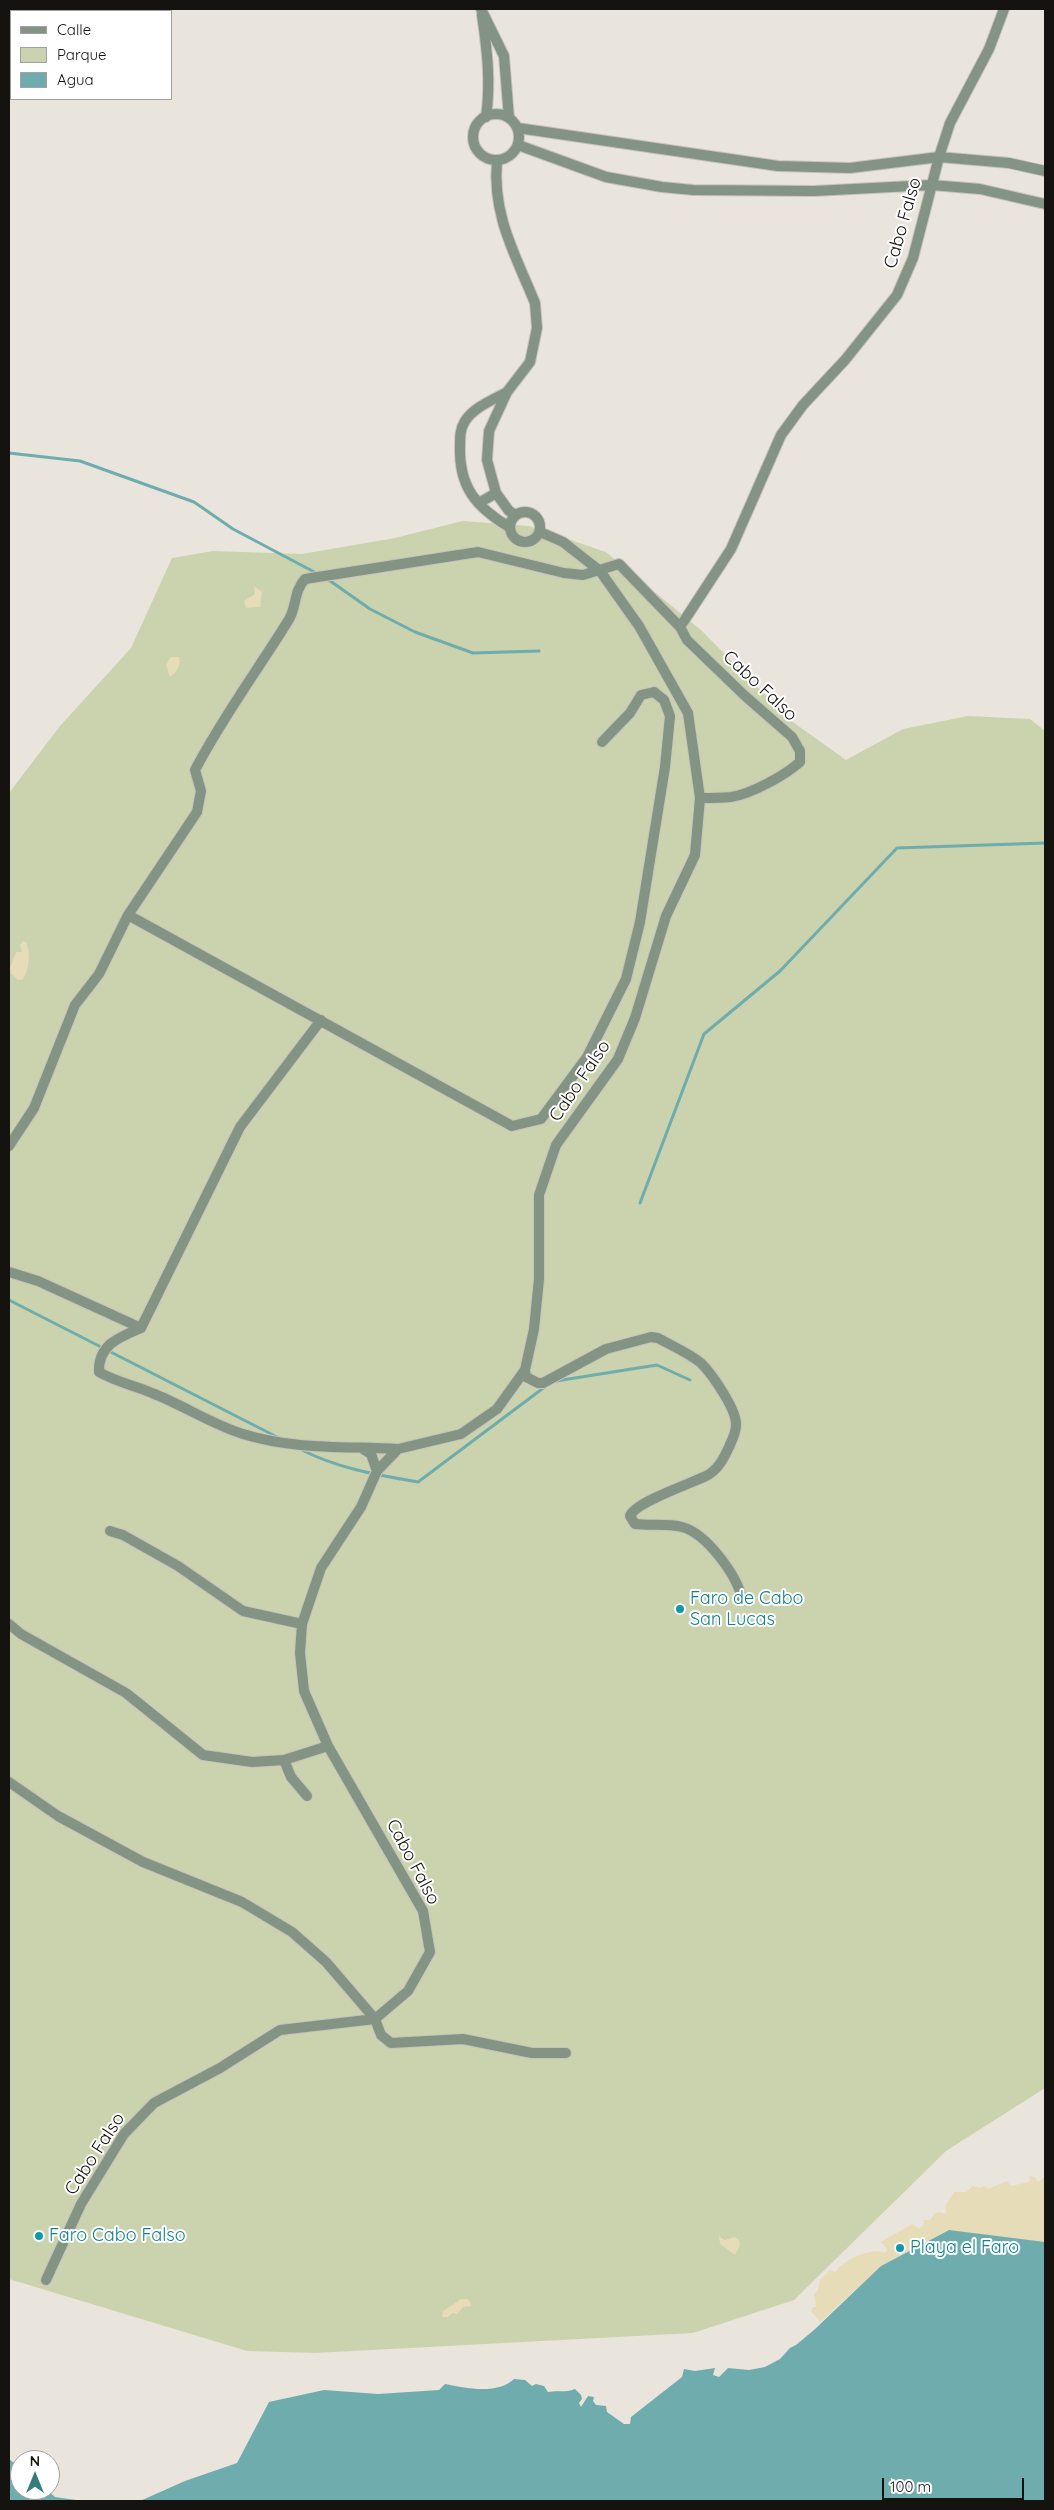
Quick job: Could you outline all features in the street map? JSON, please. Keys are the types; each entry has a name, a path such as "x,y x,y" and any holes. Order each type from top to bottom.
{"street":[{"path":"486,117 490,91 481,9 504,56 509,118"},
{"name":"Cabo Falso","path":"46,2280 81,2204 124,2134 154,2103 220,2068 280,2030 374,2019 408,1991 430,1952 423,1911 328,1746 304,1691 300,1653 302,1624 322,1568 361,1507 377,1471 398,1449 461,1434 497,1409 525,1370 534,1329 539,1279 539,1195 556,1145 618,1059 635,1018 666,916 695,855 700,798 732,797 790,771 800,762 800,751 792,737 744,695 687,640 680,627 731,549 743,526 772,451 781,435 803,405 844,360 897,295 913,258 939,157 950,123 989,49 1004,9"},
{"path":"518,128 518,145 512,154 497,161 483,157 474,146 473,136 475,127 486,117 493,114 509,118 518,128 804,168 850,168 939,157 1009,162 1045,171"},
{"path":"518,145 606,177 670,188 814,192 932,185 980,189 1045,204"},
{"path":"497,161 495,184 499,212 535,303 537,328 530,362 506,392 489,430 487,460 496,493 509,511 516,515"},
{"path":"506,392 482,405 466,420 459,434 459,464 467,486 484,510 510,528"},
{"path":"482,405 498,413"},
{"path":"479,503 496,493"},
{"path":"525,512 534,515 540,522 540,532 534,540 520,542 512,537 510,528 516,515 525,512"},
{"path":"540,532 563,542 600,571 639,626 688,713 700,798"},
{"path":"9,1146 34,1108 76,1005 99,974 128,915 197,812 201,791 195,770 215,732 290,619 298,587 305,579 478,552 564,573 583,575 618,564 680,627"},
{"path":"128,915 512,1126 540,1119 587,1057 626,979 641,913 665,767 670,716 664,700 654,692 641,695 630,713 602,742"},
{"path":"321,1020 240,1127 141,1328 118,1338 106,1350 98,1359 99,1372 111,1380 152,1393 193,1414 242,1434 293,1445 398,1449"},
{"path":"9,1272 38,1282 141,1328"},
{"path":"525,1370 529,1380 543,1383 606,1349 651,1337 658,1338 686,1354 709,1372 735,1415 735,1434 727,1451 716,1470 673,1489 634,1510 630,1516 635,1524 683,1527 705,1540 737,1584 742,1599"},
{"path":"363,1449 371,1454 377,1471"},
{"path":"110,1531 123,1536 178,1566 243,1611 302,1624"},
{"path":"9,1624 21,1634 126,1693 203,1754 252,1762 284,1760 328,1746"},
{"path":"284,1760 292,1777 307,1796"},
{"path":"9,1782 58,1816 143,1862 242,1902 292,1932 326,1962 374,2019 381,2036 392,2043 463,2039 532,2053 566,2053"}],"green space":[{"path":"463,521 529,526 606,552 701,630 790,720 846,760 903,729 968,716 1030,719 1045,731 1045,2088 946,2151 794,2300 693,2333 315,2353 247,2351 9,2279 9,793 60,726 131,648 172,558 213,551 302,554 395,538"}],"sand":[{"path":"254,586 262,592 260,607 246,608 244,601 255,594"},
{"path":"171,657 179,657 180,663 170,677 166,665"},
{"path":"23,941 28,946 28,962 24,977 22,980 18,980 11,973 10,968 16,952 22,952 20,945"},
{"name":"Playa el Faro","path":"1030,2176 1035,2177 1038,2182 1045,2177 1045,2242 948,2230 881,2266 820,2322 811,2311 813,2307 816,2307 814,2294 818,2290 820,2280 830,2270 836,2272 850,2259 865,2253 879,2251 884,2253 888,2250 881,2242 912,2224 919,2229 923,2226 924,2220 930,2220 938,2212 947,2214 945,2206 954,2192 966,2192 973,2186 980,2188 984,2186 988,2189 1007,2181 1011,2186 1029,2182"},
{"path":"719,2235 725,2240 734,2237 739,2240 740,2246 735,2255 720,2244"},
{"path":"461,2299 468,2299 472,2306 463,2307 457,2314 453,2313 448,2317 442,2317 443,2311"}],"water":[{"path":"949,2230 1045,2242 1045,2501 140,2501 185,2481 237,2463 269,2402 324,2390 378,2394 439,2390 445,2384 490,2389 507,2384 514,2379 525,2380 532,2386 536,2384 544,2386 548,2392 575,2389 581,2395 582,2399 579,2403 581,2407 588,2396 594,2397 593,2401 596,2405 606,2406 607,2412 624,2424 630,2424 631,2417 682,2377 684,2369 695,2371 715,2368 713,2375 719,2377 728,2368 749,2370 765,2367 780,2359 790,2348 814,2330 881,2266"},
{"path":"9,2459 10,2500 60,2500 60,2498 83,2501 9,2501"}],"waterway":[{"path":"9,453 80,461 194,502 233,529 318,574"},
{"path":"326,578 370,609 415,632 473,653 539,651"},
{"path":"640,1203 704,1034 780,971 897,848 1045,843"},
{"path":"9,1300 279,1438"},
{"path":"556,1381 657,1365 690,1380"},
{"path":"300,1449 342,1466 418,1482 546,1386"}],"place":[{"name":"Faro de Cabo San Lucas","path":"680,1609"},
{"name":"Faro Cabo Falso","path":"39,2236"},
{"name":"Playa el Faro","path":"900,2248"}]}
